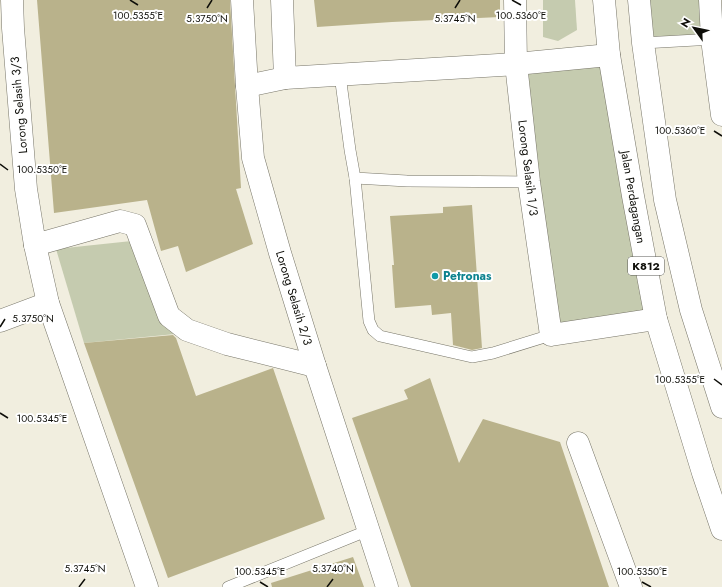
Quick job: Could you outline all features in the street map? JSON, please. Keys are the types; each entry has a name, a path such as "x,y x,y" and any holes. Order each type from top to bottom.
{"street":[{"name":"Lorong Selasih 3/3","path":"12,0 6,27 26,189 35,245 48,303"},
{"name":"Lorong Selasih 2/3","path":"242,0 253,158 280,253 315,366 387,587"},
{"path":"282,0 285,78"},
{"name":"Lorong Selasih 1/3","path":"515,0 516,64 529,182 551,335"},
{"name":"Jalan Perdagangan","path":"604,0 609,54 656,319 703,473 722,529"},
{"name":"K812","path":"639,0 643,43 665,200 691,310 722,407"},
{"path":"710,0 717,38 722,115"},
{"path":"247,86 285,78 516,64 609,54"},
{"path":"35,245 120,221 135,225 169,316 187,330 227,344 315,366"},
{"path":"0,321 48,303 147,587"},
{"path":"551,335 656,319"},
{"path":"578,443 631,587"}],"lane":[{"path":"643,43 717,38"},
{"path":"340,74 355,178 369,321 374,330 380,336 472,356 493,353 551,335"},
{"path":"355,178 407,181 529,182"},
{"path":"228,587 369,530"}],"green space":[{"path":"543,0 575,0 577,30 558,41 543,37"},
{"path":"639,0 710,0 712,39 643,43"},
{"path":"609,55 656,319 551,335 516,64"},
{"path":"141,240 175,334 84,343 56,249"}],"building":[{"path":"37,0 230,0 241,188 236,189 253,244 186,272 178,246 161,251 147,200 54,213"},
{"path":"314,0 500,0 500,17 317,27"},
{"name":"Petronas","path":"472,205 482,348 472,350 453,345 451,313 432,315 431,305 395,308 392,265 394,265 390,216 443,213 443,207"},
{"path":"173,335 176,338 196,396 273,368 325,519 168,578 84,343"},
{"path":"430,378 459,463 483,419 560,442 609,587 411,587 352,418 408,399 404,390"},
{"path":"353,557 364,587 272,587 271,583"}],"place":[{"name":"Petronas","path":"435,276"}]}
